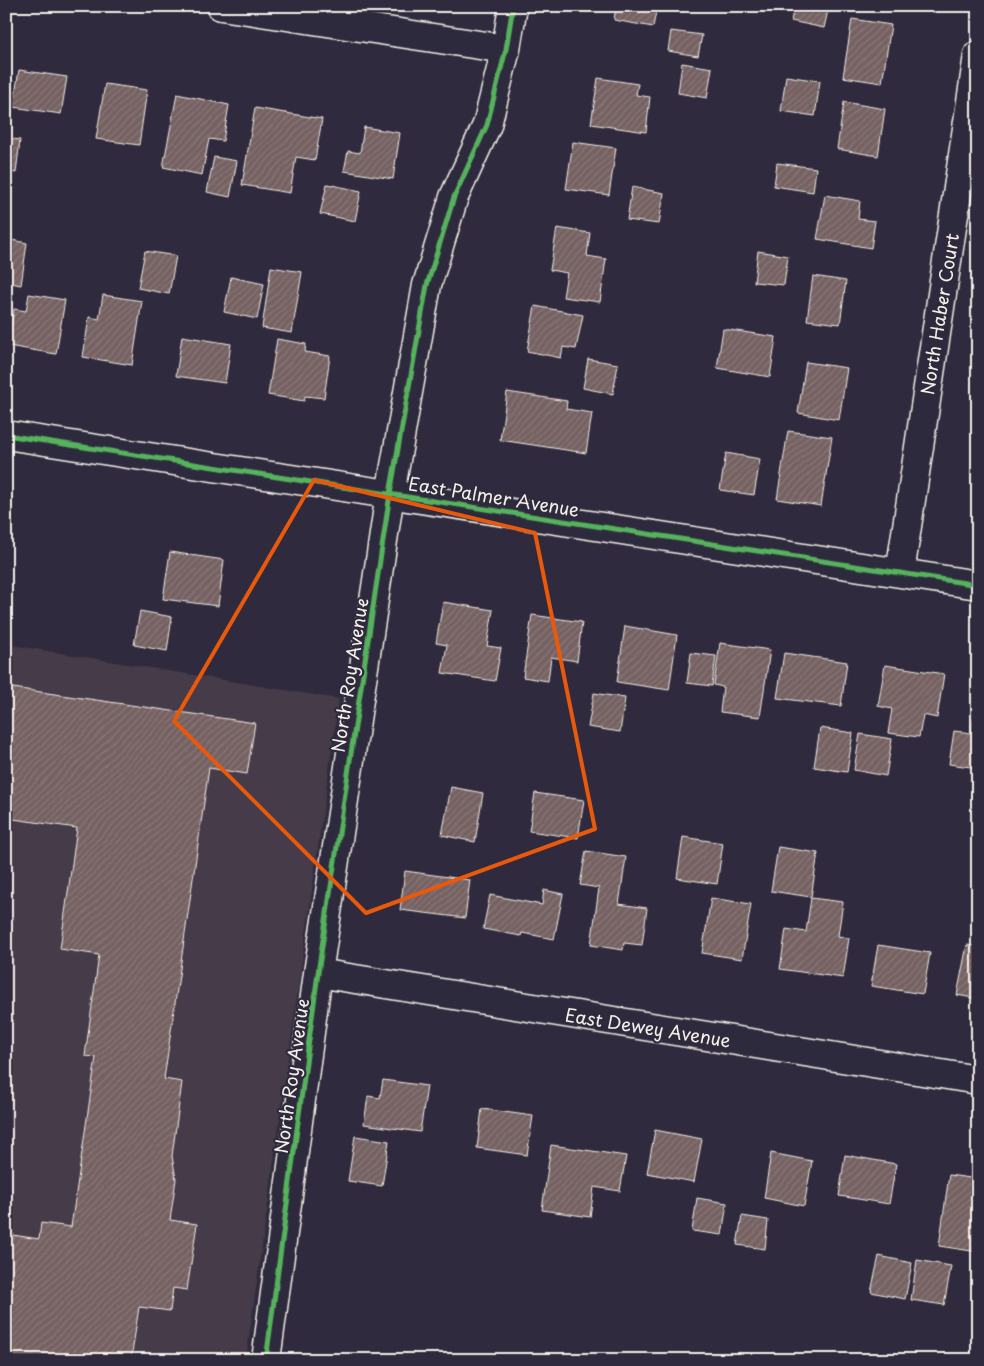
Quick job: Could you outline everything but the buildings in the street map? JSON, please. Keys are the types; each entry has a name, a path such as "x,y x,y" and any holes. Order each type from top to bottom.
{"street":[{"path":"221,6 506,49"},
{"name":"North Roy Avenue","path":"266,1360 318,973 390,494 427,285 454,197 487,125 506,49 514,6"},
{"name":"North Haber Court","path":"900,573 978,55"},
{"name":"East Palmer Avenue","path":"6,434 978,585"},
{"name":"East Dewey Avenue","path":"318,973 978,1080"}],"highlighted area":[{"path":"314,480 535,533 595,829 366,913 174,721"}],"shaded area":[{"path":"6,644 339,699 246,1360 6,1360"}],"cycle path":[{"path":"266,1360 318,973 390,494 427,285 454,197 487,125 506,49 513,6"},
{"path":"6,435 978,585"}]}
